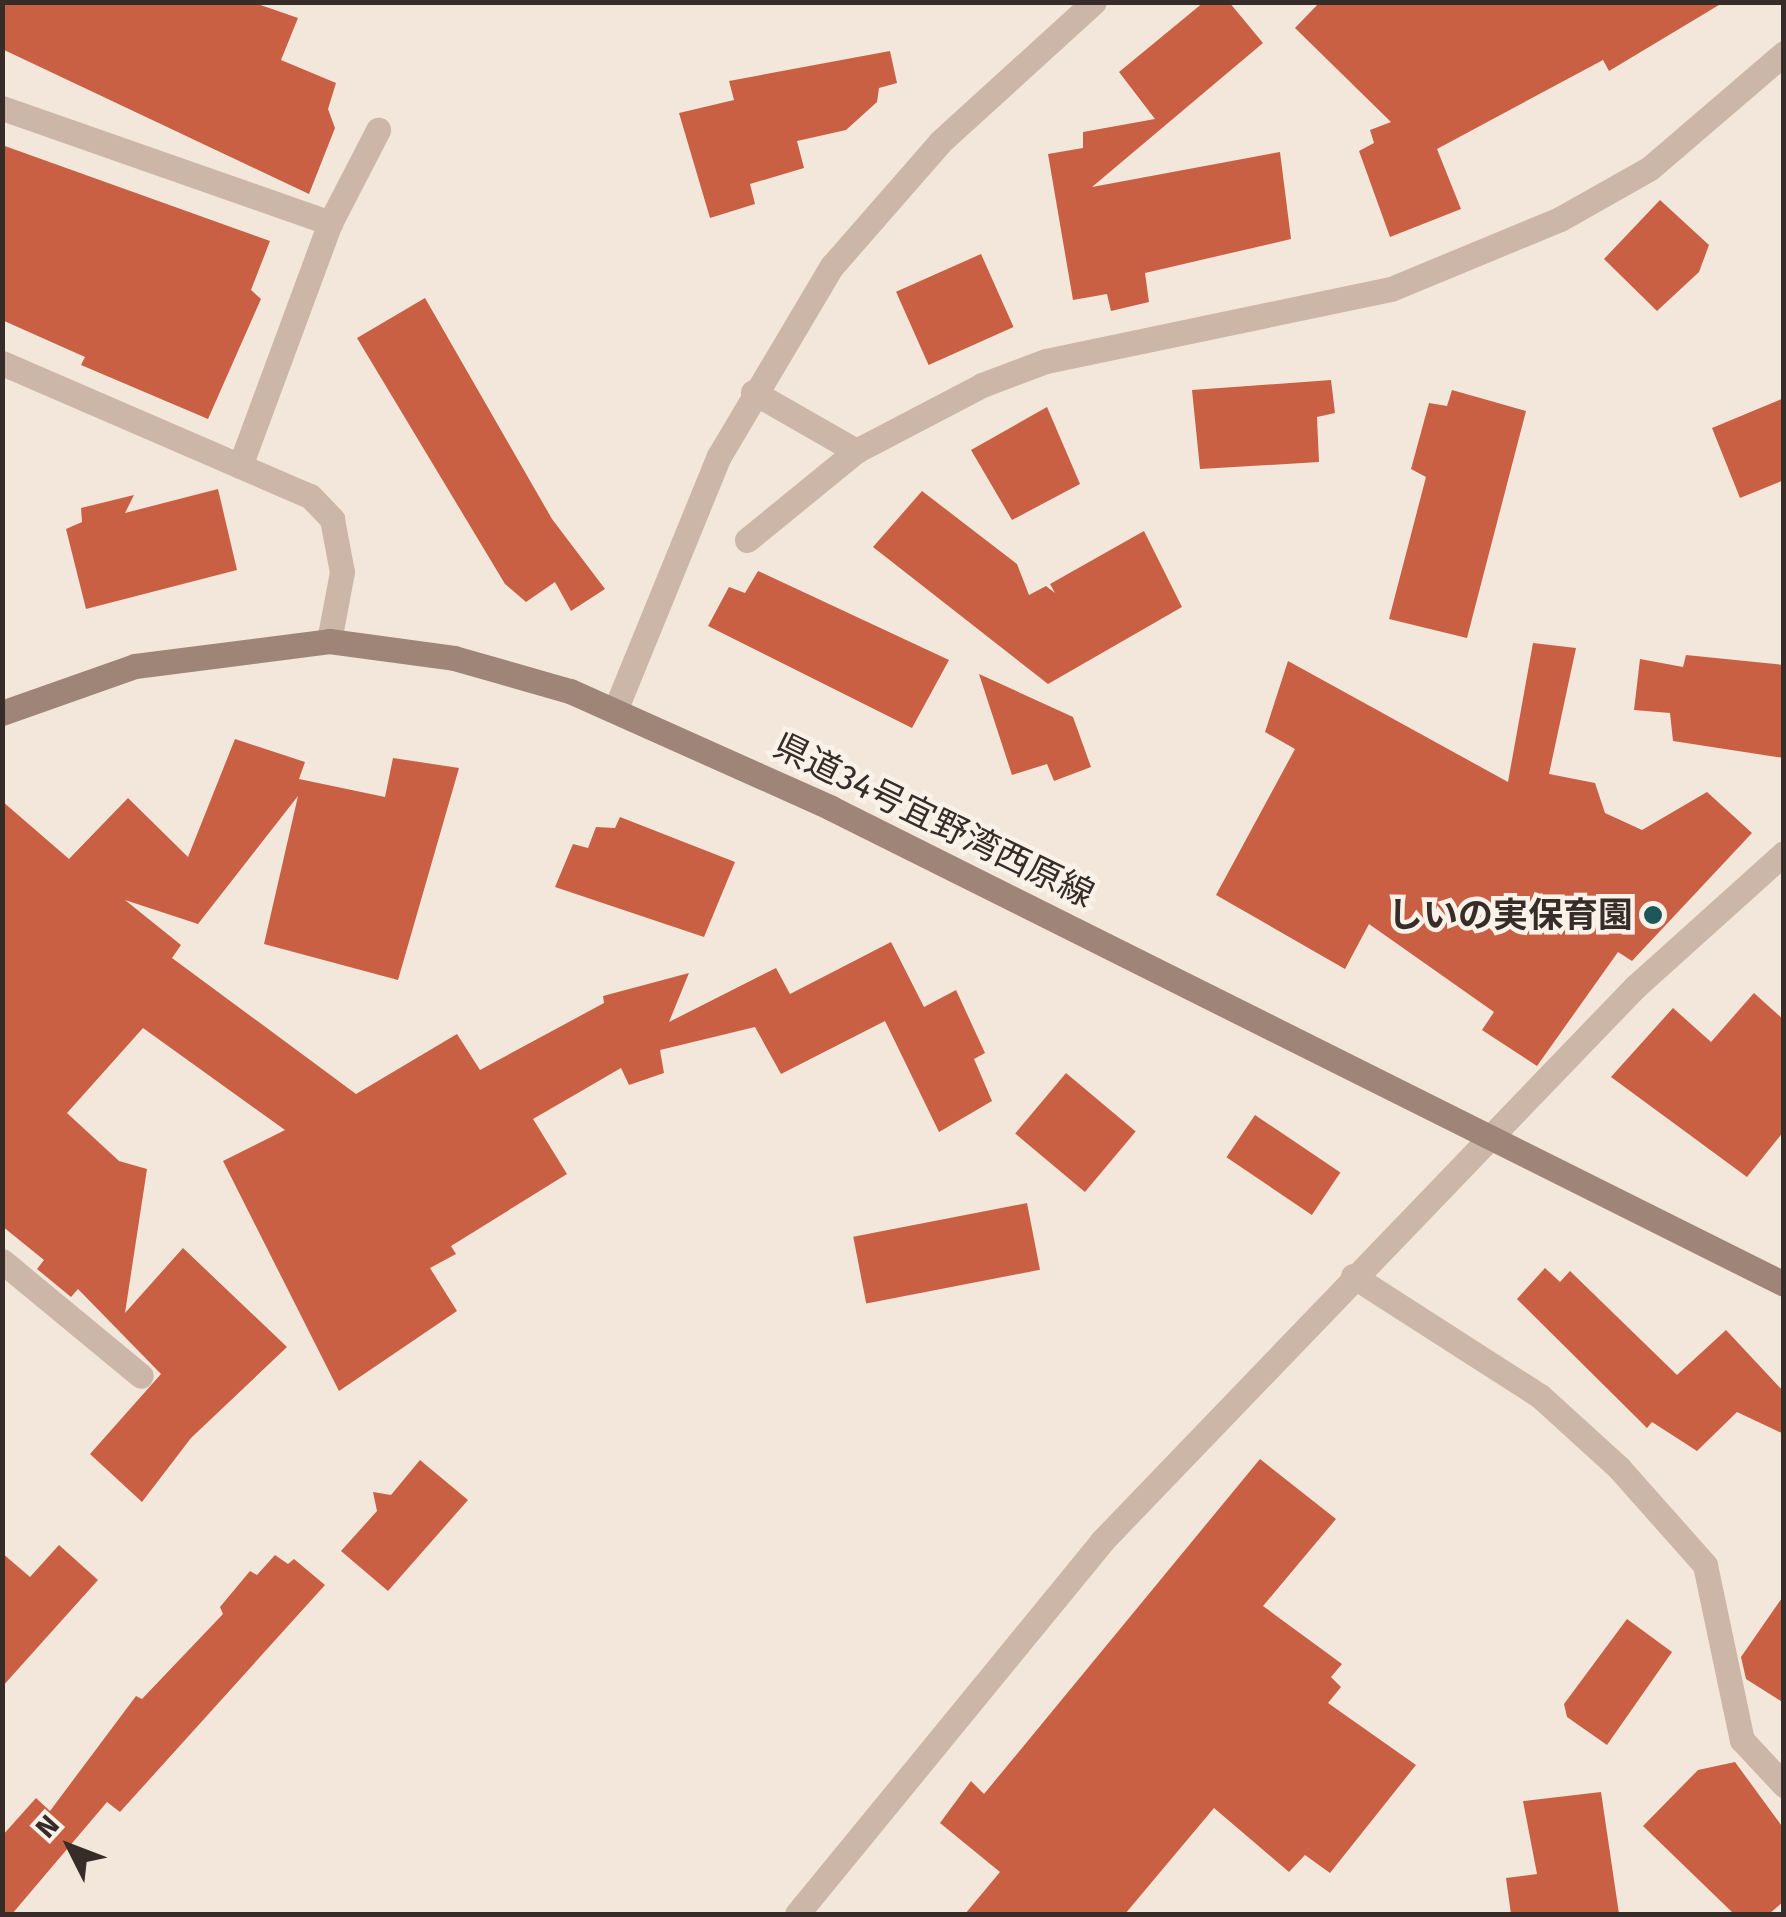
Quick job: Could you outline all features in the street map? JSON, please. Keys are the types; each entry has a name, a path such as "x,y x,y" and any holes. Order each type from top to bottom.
{"main road":[{"name":"県道34号宜野湾西原線","path":"2,712 135,666 329,642 454,658 616,708 1495,1138 1784,1284"}],"street":[{"path":"616,708 753,392 832,266 889,198 1094,2"},
{"path":"746,540 856,451 1046,361 1294,315 1489,250 1650,168 1784,53"},
{"path":"2,108 330,223"},
{"path":"240,466 330,223 378,130"},
{"path":"2,363 310,496 332,519 342,572 329,642"},
{"path":"753,392 856,451"},
{"path":"797,1914 1102,1541 1353,1276 1495,1138 1635,987 1784,853"},
{"path":"2,1261 141,1376"},
{"path":"1353,1276 1540,1396 1619,1468 1705,1565 1742,1740 1784,1785"}],"building":[{"path":"2,2 252,2 298,18 281,60 336,83 328,109 335,128 309,194 2,49"},
{"path":"1204,2 1229,2 1263,43 1092,187 1280,152 1291,239 1145,273 1149,302 1111,311 1107,294 1073,300 1048,154 1083,148 1083,132 1155,119 1119,72"},
{"path":"1320,2 1724,2 1609,71 1603,60 1437,149 1461,209 1390,237 1359,151 1374,143 1370,130 1391,122 1295,28"},
{"path":"890,51 897,83 879,88 877,102 846,130 797,141 804,168 750,184 755,204 710,218 679,113 734,100 729,81"},
{"path":"2,145 270,241 251,290 261,299 208,419 81,365 85,357 2,320"},
{"path":"1660,200 1709,245 1699,272 1657,311 1604,259"},
{"path":"981,254 1014,327 929,365 896,292"},
{"path":"425,298 552,519 605,589 571,611 555,582 526,602 505,584 357,338"},
{"path":"1331,380 1335,413 1317,417 1319,462 1200,469 1192,390"},
{"path":"1452,390 1526,411 1467,638 1389,619 1426,477 1411,469 1429,403 1447,406"},
{"path":"1784,398 1784,480 1740,498 1712,428"},
{"path":"1047,407 1080,484 1012,520 971,450"},
{"path":"218,489 237,570 86,609 66,529 82,522 81,508 134,495 125,513"},
{"path":"922,491 1017,564 1029,595 1046,586 1055,593 1050,584 1144,531 1182,607 1048,684 873,547"},
{"path":"758,571 949,660 912,728 708,626 729,587 745,593"},
{"path":"1533,643 1576,648 1549,774 1595,783 1605,813 1642,830 1707,792 1752,833 1632,961 1618,952 1537,1066 1482,1030 1494,1012 1369,924 1345,969 1216,895 1295,749 1265,732 1288,661 1508,782"},
{"path":"1686,655 1784,665 1784,758 1673,741 1670,713 1634,710 1640,659 1683,667"},
{"path":"979,674 1073,717 1091,767 1054,781 1047,764 1012,775"},
{"path":"235,739 305,762 299,779 385,797 393,758 459,768 398,980 264,944 298,796 198,924 125,900 181,945 172,958 356,1094 457,1034 480,1070 604,1003 603,996 689,973 669,1022 776,968 790,994 891,942 924,1007 956,990 985,1053 974,1059 992,1101 939,1132 885,1021 781,1074 755,1027 660,1050 664,1073 629,1085 621,1068 533,1119 567,1174 451,1246 456,1254 430,1268 457,1311 339,1391 223,1161 285,1130 143,1028 67,1113 119,1161 147,1169 125,1313 183,1248 287,1347 191,1438 142,1502 90,1454 161,1374 78,1289 71,1297 37,1269 44,1260 2,1226 2,801 69,859 128,798 188,857"},
{"path":"620,817 735,862 704,937 555,887 573,844 588,848 596,827 615,828"},
{"path":"1754,993 1784,1020 1784,1131 1747,1177 1611,1077 1673,1008 1711,1042"},
{"path":"1066,1073 1136,1131 1085,1192 1015,1134"},
{"path":"1255,1115 1340,1173 1312,1215 1226,1157"},
{"path":"1027,1203 1040,1270 866,1304 853,1237"},
{"path":"1545,1268 1560,1282 1570,1271 1677,1375 1726,1330 1784,1392 1784,1434 1737,1412 1697,1451 1652,1422 1647,1428 1517,1299"},
{"path":"1260,1459 1336,1519 1263,1606 1342,1664 1331,1677 1341,1687 1328,1703 1416,1765 1330,1873 1305,1855 1289,1872 1214,1808 1125,1914 965,1914 1000,1872 940,1823 971,1781 984,1794"},
{"path":"420,1460 468,1500 388,1591 341,1551 377,1511 373,1492 391,1495"},
{"path":"59,1545 98,1580 2,1687 2,1553 30,1577"},
{"path":"275,1555 288,1564 294,1559 325,1585 120,1812 107,1802 12,1914 2,1914 2,1836 36,1798 50,1811 136,1696 142,1699 223,1614 220,1607 250,1571 257,1575"},
{"path":"1784,1595 1784,1703 1746,1679 1741,1657"},
{"path":"1627,1619 1672,1652 1607,1745 1567,1717 1564,1704"},
{"path":"1735,1762 1784,1829 1784,1901 1769,1914 1734,1914 1643,1826 1698,1770"},
{"path":"1601,1792 1619,1914 1511,1914 1506,1878 1537,1874 1523,1801"}],"place":[{"name":"しいの実保育園","path":"1653,915"}]}
